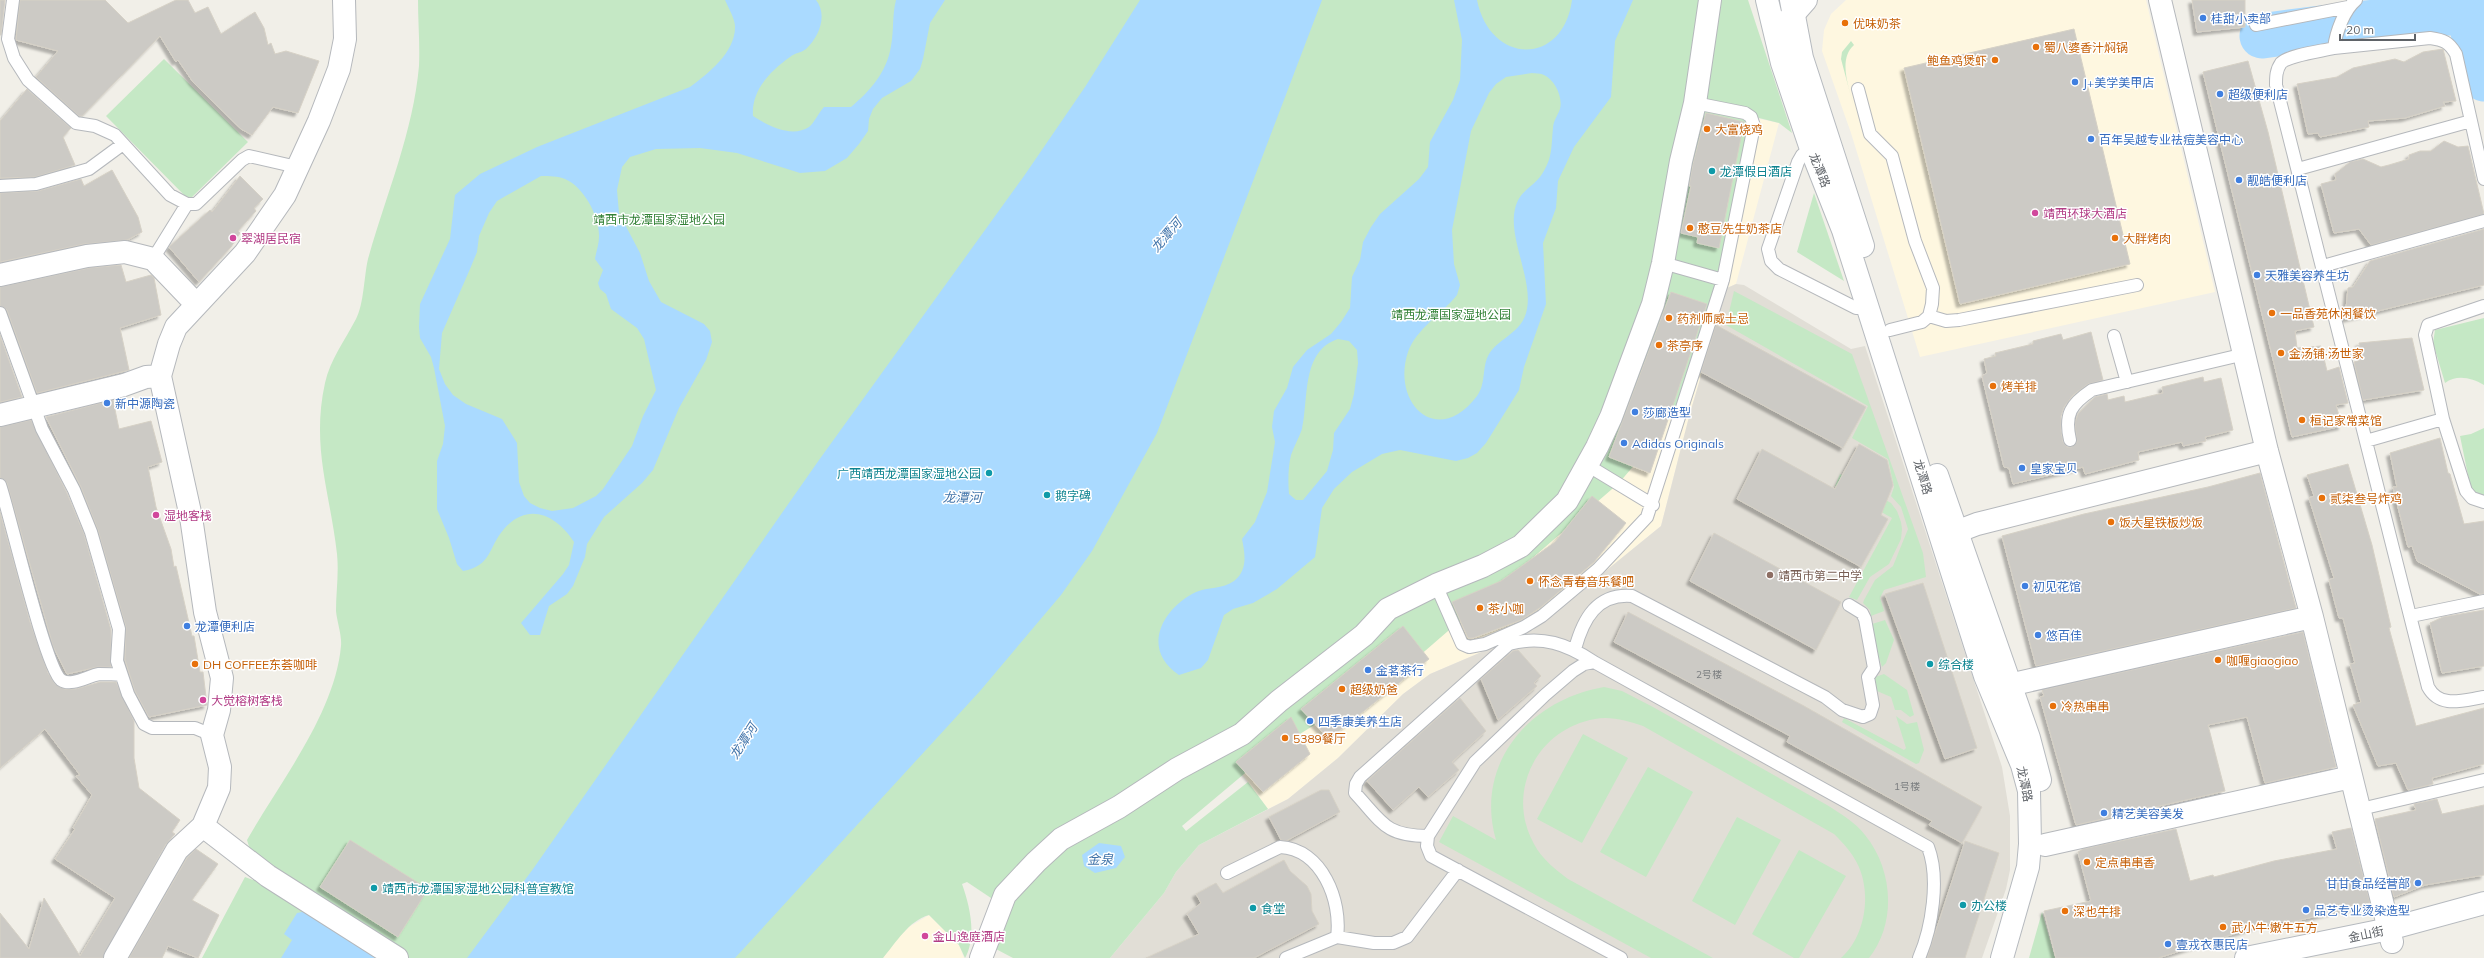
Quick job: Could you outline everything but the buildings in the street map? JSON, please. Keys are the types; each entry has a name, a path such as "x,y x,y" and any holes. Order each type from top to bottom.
{"street":[{"path":"114,958 177,850 203,826 219,788 220,767 212,735 219,710 222,678 205,612 192,525 160,376 169,344 176,327 196,304 215,288 245,253 285,195 319,121 339,69 345,39 344,0"},
{"path":"981,958 1005,895 1051,848 1075,830 1119,807 1177,769 1242,734 1280,701 1364,635 1388,609 1436,585 1483,566 1521,546 1567,501 1611,417 1653,304 1663,263 1680,161 1695,103 1710,0"},
{"name":"龙潭路","path":"1767,0 1782,63 1811,149 1843,230 1867,308 1920,466 1985,676 2022,765 2029,792 2030,844 2028,867 2002,958"},
{"path":"2160,0 2267,451 2312,617 2351,777 2395,935"},
{"path":"2173,0 2255,353 2322,616 2365,808 2391,907 2395,935"},
{"path":"1775,34 1797,5"},
{"name":"龙潭路","path":"1797,5 1802,58 1956,532 2029,738 2040,778 2045,816 2045,845 2042,869 2015,958"},
{"path":"0,275 108,253 126,252 153,259 196,304"},
{"path":"0,415 124,385 146,377 160,376"},
{"path":"1956,532 1985,522 2267,451"},
{"path":"2009,685 2312,617"},
{"path":"2045,845 2351,777"},
{"path":"203,826 268,876 397,958"},
{"name":"金山街","path":"2324,958 2395,935 2484,903"},
{"name":"金山街","path":"2246,958 2395,935 2484,918"}],"lane":[{"path":"13,0 8,39 14,58 23,75 40,93 76,123 105,129 115,135 170,195 188,204 196,204 242,160 249,156 297,167"},
{"path":"2256,25 2352,4"},
{"path":"2334,43 2352,4"},
{"path":"2484,179 2456,54 2450,44 2442,40 2430,38 2334,43 2291,58 2282,63 2276,72 2276,85 2323,266 2428,687 2432,696 2442,701 2454,702 2484,697"},
{"path":"1858,89 1870,134 1892,156 1915,241 1933,288 1932,304 1929,316 1922,322 1890,330"},
{"path":"1436,585 1462,644 1469,647 1485,644 1524,627 1563,600 1617,551 1647,517 1653,504 1723,280 1754,126 1751,118 1745,113 1695,103"},
{"path":"2298,169 2471,121"},
{"path":"0,186 36,184 90,169 123,144"},
{"path":"1811,149 1802,155 1768,248 1771,261 1779,269 1856,308 1867,308"},
{"path":"153,259 188,204"},
{"path":"2323,266 2484,221"},
{"path":"1663,263 1723,280"},
{"path":"1929,316 1946,321 1959,320 2137,285"},
{"path":"2484,306 2428,325 2425,344 2443,419 2466,492 2472,498 2484,502"},
{"path":"0,313 33,407 51,449 74,490 91,532 119,629 117,661 120,676 144,724 152,728 195,728 212,735"},
{"path":"2114,336 2127,382"},
{"path":"2070,440 2066,423 2070,411 2080,398 2092,390 2245,354"},
{"path":"2366,441 2443,419"},
{"path":"1587,465 1653,504"},
{"path":"0,484 44,638 56,673 60,679 66,682 98,674 120,676"},
{"path":"1575,650 1585,621 1594,608 1614,597 1632,596 1825,697 1842,710 1863,717 1870,714 1873,705 1868,677 1874,668 1865,620 1862,613 1849,605"},
{"path":"2411,616 2484,601"},
{"path":"1428,836 1400,834 1390,830 1355,793 1356,784 1360,777 1509,644 1524,640 1559,642 1928,847 1934,871 1934,887 1924,946 1919,958"},
{"path":"1594,662 1584,664 1573,671 1475,762 1428,836 1426,846 1431,856 1621,958"},
{"path":"2365,808 2484,780"},
{"path":"1227,873 1280,847 1287,847 1299,853 1324,873 1331,888 1339,920 1337,936"},
{"path":"1286,958 1337,936 1374,943 1393,943 1407,937 1458,870"}],"shaded area":[{"name":"靖西环球大酒店","path":"1846,0 2146,0 2215,292 1920,357 1851,133 1822,51 1824,30 1831,14"},
{"path":"1755,118 1779,123 1736,284 1727,288 1690,413 1661,526 1533,630 1430,674 1403,694 1338,758 1288,799 1268,809 1225,751"},
{"name":"靖西市第二中学","path":"1736,284 1744,285 1851,349 1865,346 2002,767 2010,816 2010,870 2006,889 1982,958 1110,958 1164,893 1176,872 1199,845 1288,799 1338,758 1403,694 1430,674 1533,630 1661,526 1690,413 1727,288"},
{"name":"金山逸庭酒店","path":"929,915 959,945 964,958 883,958 896,940 909,927"}],"green space":[{"name":"广西靖西龙潭国家湿地公园","path":"418,0 1748,0 1792,133 1779,123 1755,117 1741,201 1686,394 1636,463 1619,483 1403,670 1269,753 1182,826 1186,831 1248,782 1268,809 1199,845 1176,872 1164,893 1110,958 1013,958 994,948 1000,904 967,882 962,884 970,912 971,941 965,958 959,945 929,915 915,922 909,927 883,958 202,958 245,877 253,880 257,872 247,840 290,771 317,722 337,671 341,646 336,611 338,561 323,469 320,428 321,406 330,366 359,313 368,259 398,164 411,115 419,66"},
{"path":"1851,41 1854,45 1846,58 1845,67 1854,108 1841,59 1842,52"},
{"path":"164,59 248,142 189,200 106,116"},
{"path":"1814,193 1844,281 1797,252"},
{"path":"1734,291 1852,354 1923,553 1926,577 1884,590 1880,598 1884,611 1871,616 1870,610 1863,603 1875,580 1893,566 1908,529 1901,507 1891,496 1894,487 1888,459 1852,438 1868,406 1726,325"},
{"path":"2484,318 2484,385 2475,380 2464,378 2450,380 2445,383 2433,343 2435,330"},
{"path":"2484,428 2483,498 2471,490 2460,436 2471,434"},
{"path":"1840,474 1891,503 1897,511 1902,529 1901,539 1889,564 1870,577 1857,600 1849,597 1892,518 1835,486"},
{"path":"1885,620 1894,640 1886,663 1882,667 1873,640 1872,624"},
{"path":"1884,674 1907,690 1914,715 1910,717 1901,710 1895,710 1891,697 1877,691 1872,678"},
{"path":"1604,687 1622,691 1653,707 1827,805 1848,818 1861,830 1874,849 1881,864 1886,880 1888,896 1884,929 1878,944 1869,958 1841,958 1856,938 1861,926 1865,900 1862,875 1857,863 1844,844 1834,834 1643,726 1631,722 1601,718 1595,719 1575,725 1557,735 1543,749 1532,766 1525,784 1523,804 1526,824 1534,844 1541,854 1568,879 1713,958 1651,958 1439,842 1453,816 1496,840 1491,812 1493,786 1501,762 1514,740 1531,721 1552,706 1577,694"},
{"path":"1896,716 1907,724 1917,722 1924,750 1919,763 1916,764 1842,722 1844,718 1904,750 1906,748"},
{"path":"1583,734 1628,758 1582,843 1537,819"},
{"path":"1648,767 1693,792 1646,877 1600,852"},
{"path":"1737,817 1781,840 1735,925 1692,901"},
{"path":"1799,850 1846,876 1799,958 1794,958 1752,934"},
{"path":"2042,912 2055,958 2029,958"}],"water":[{"path":"725,0 816,0 820,6 822,19 815,38 806,49 792,56 769,75 763,82 755,98 753,107 753,116 759,120 773,127 788,131 795,131 809,127 824,107 851,107 871,88 882,73 889,55 896,0 945,0 930,23 920,69 911,81 882,98 873,109 869,119 868,131 859,144 847,158 825,171 800,173 737,153 700,148 656,149 630,157 622,167 617,190 619,213 640,253 649,281 661,302 704,324 710,331 712,342 706,360 679,408 653,470 642,483 604,517 587,544 585,557 573,586 567,594 549,606 540,635 530,635 521,623 569,565 574,542 559,525 551,519 542,515 523,515 513,520 504,529 488,555 479,565 463,571 457,564 449,538 437,509 437,461 443,444 445,426 431,357 420,338 420,304 450,239 455,195 480,174 537,147 690,87 705,76 720,61 731,45 734,36 735,23","holes":["541,176 553,176 565,179 572,183 590,204 599,229 599,240 595,259 603,270 598,283 600,289 606,294 611,309 637,328 644,339 656,390 643,416 632,446 603,489 596,496 573,508 552,511 540,508 530,503 524,496 519,482 517,443 502,419 466,404 453,395 445,384 439,369 442,333 477,252 479,236 489,213 497,201"]},
{"name":"龙潭河","path":"1140,0 1322,0 1157,433 1092,551 1061,595 980,691 735,958 467,958 533,869 819,460 1024,176 1085,87"},
{"path":"1454,0 1477,0 1484,21 1496,37 1510,46 1526,50 1541,47 1555,37 1566,22 1572,0 1633,0 1615,41 1611,97 1574,147 1558,181 1556,208 1543,243 1546,304 1524,367 1519,390 1486,443 1477,453 1468,458 1456,461 1400,450 1382,454 1352,472 1334,489 1322,508 1315,557 1277,589 1253,603 1233,609 1224,615 1208,660 1201,668 1179,675 1167,665 1161,654 1158,642 1160,630 1165,619 1184,599 1200,590 1230,584 1242,572 1244,550 1242,539 1255,522 1267,492 1275,442 1272,427 1274,411 1287,388 1293,367 1307,350 1331,334 1350,308 1352,277 1360,260 1363,242 1371,227 1380,214 1419,179 1428,167 1430,142 1453,100 1460,80 1462,40","holes":["1532,73 1543,74 1552,81 1559,94 1561,104 1553,125 1551,152 1546,168 1538,179 1523,193 1515,209 1515,236 1526,282 1528,296 1527,310 1519,327 1495,347 1488,356 1482,386 1477,396 1462,411 1447,419 1433,419 1421,413 1412,402 1406,388 1404,371 1408,352 1417,336 1457,295 1460,285 1454,264 1452,230 1471,131 1489,93 1496,84 1506,77","1338,339 1349,341 1357,350 1358,363 1354,394 1350,409 1334,433 1333,450 1327,471 1303,500 1296,500 1289,494 1289,464 1291,455 1302,429 1312,365 1318,354 1326,345"]},
{"name":"金泉","path":"1099,843 1121,846 1125,857 1116,868 1095,873 1084,866 1082,855"},
{"path":"297,913 309,913 375,956 374,958 281,958 292,940 284,934"}],"waterway":[{"path":"2262,36 2319,28 2463,13 2469,15 2484,79"}],"place":[{"name":"桂甜小卖部","path":"2203,18"},
{"name":"优味奶茶","path":"1845,23"},
{"name":"蜀八婆香汁焖锅","path":"2036,47"},
{"name":"鲍鱼鸡煲虾","path":"1995,60"},
{"name":"J+美学美甲店","path":"2075,82"},
{"name":"超级便利店","path":"2220,94"},
{"name":"大富烧鸡","path":"1707,129"},
{"name":"百年吴越专业祛痘美容中心","path":"2091,139"},
{"name":"龙潭假日酒店","path":"1712,171"},
{"name":"靓皓便利店","path":"2239,180"},
{"name":"靖西环球大酒店","path":"2035,213"},
{"name":"憨豆先生奶茶店","path":"1690,228"},
{"name":"翠湖居民宿","path":"233,238"},
{"name":"大胖烤肉","path":"2115,238"},
{"name":"天雅美容养生坊","path":"2257,275"},
{"name":"一品香苑休闲餐饮","path":"2272,313"},
{"name":"药剂师威士忌","path":"1669,318"},
{"name":"茶亭序","path":"1659,345"},
{"name":"金汤铺·汤世家","path":"2281,353"},
{"name":"烤羊排","path":"1993,386"},
{"name":"新中源陶瓷","path":"107,403"},
{"name":"莎廊造型","path":"1635,412"},
{"name":"桓记家常菜馆","path":"2302,420"},
{"name":"Adidas Originals","path":"1624,443"},
{"name":"皇家宝贝","path":"2022,468"},
{"name":"广西靖西龙潭国家湿地公园","path":"989,473"},
{"name":"鹅字碑","path":"1047,495"},
{"name":"贰柒叁号炸鸡","path":"2322,498"},
{"name":"湿地客栈","path":"156,515"},
{"name":"饭大星铁板炒饭","path":"2111,522"},
{"name":"靖西市第二中学","path":"1770,575"},
{"name":"怀念青春音乐餐吧","path":"1530,581"},
{"name":"初见花馆","path":"2025,586"},
{"name":"茶小咖","path":"1480,608"},
{"name":"龙潭便利店","path":"187,626"},
{"name":"悠百佳","path":"2038,635"},
{"name":"咖喱giaogiao","path":"2218,660"},
{"name":"DH COFFEE东荟咖啡","path":"195,664"},
{"name":"综合楼","path":"1930,664"},
{"name":"金茗茶行","path":"1368,670"},
{"name":"超级奶爸","path":"1342,689"},
{"name":"大觉榕树客栈","path":"203,700"},
{"name":"冷热串串","path":"2053,706"},
{"name":"四季康美养生店","path":"1310,721"},
{"name":"5389餐厅","path":"1285,738"},
{"name":"精艺美容美发","path":"2104,813"},
{"name":"定点串串香","path":"2087,862"},
{"name":"甘甘食品经营部","path":"2418,883"},
{"name":"靖西市龙潭国家湿地公园科普宣教馆","path":"374,888"},
{"name":"办公楼","path":"1963,905"},
{"name":"食堂","path":"1253,908"},
{"name":"品艺专业烫染造型","path":"2306,910"},
{"name":"深也牛排","path":"2065,911"},
{"name":"武小牛·嫩牛五方","path":"2223,927"},
{"name":"金山逸庭酒店","path":"925,936"},
{"name":"壹戎衣惠民店","path":"2168,944"}],"park label":[{"name":"靖西市龙潭国家湿地公园","path":"659,219"},
{"name":"靖西龙潭国家湿地公园","path":"1451,314"}]}
